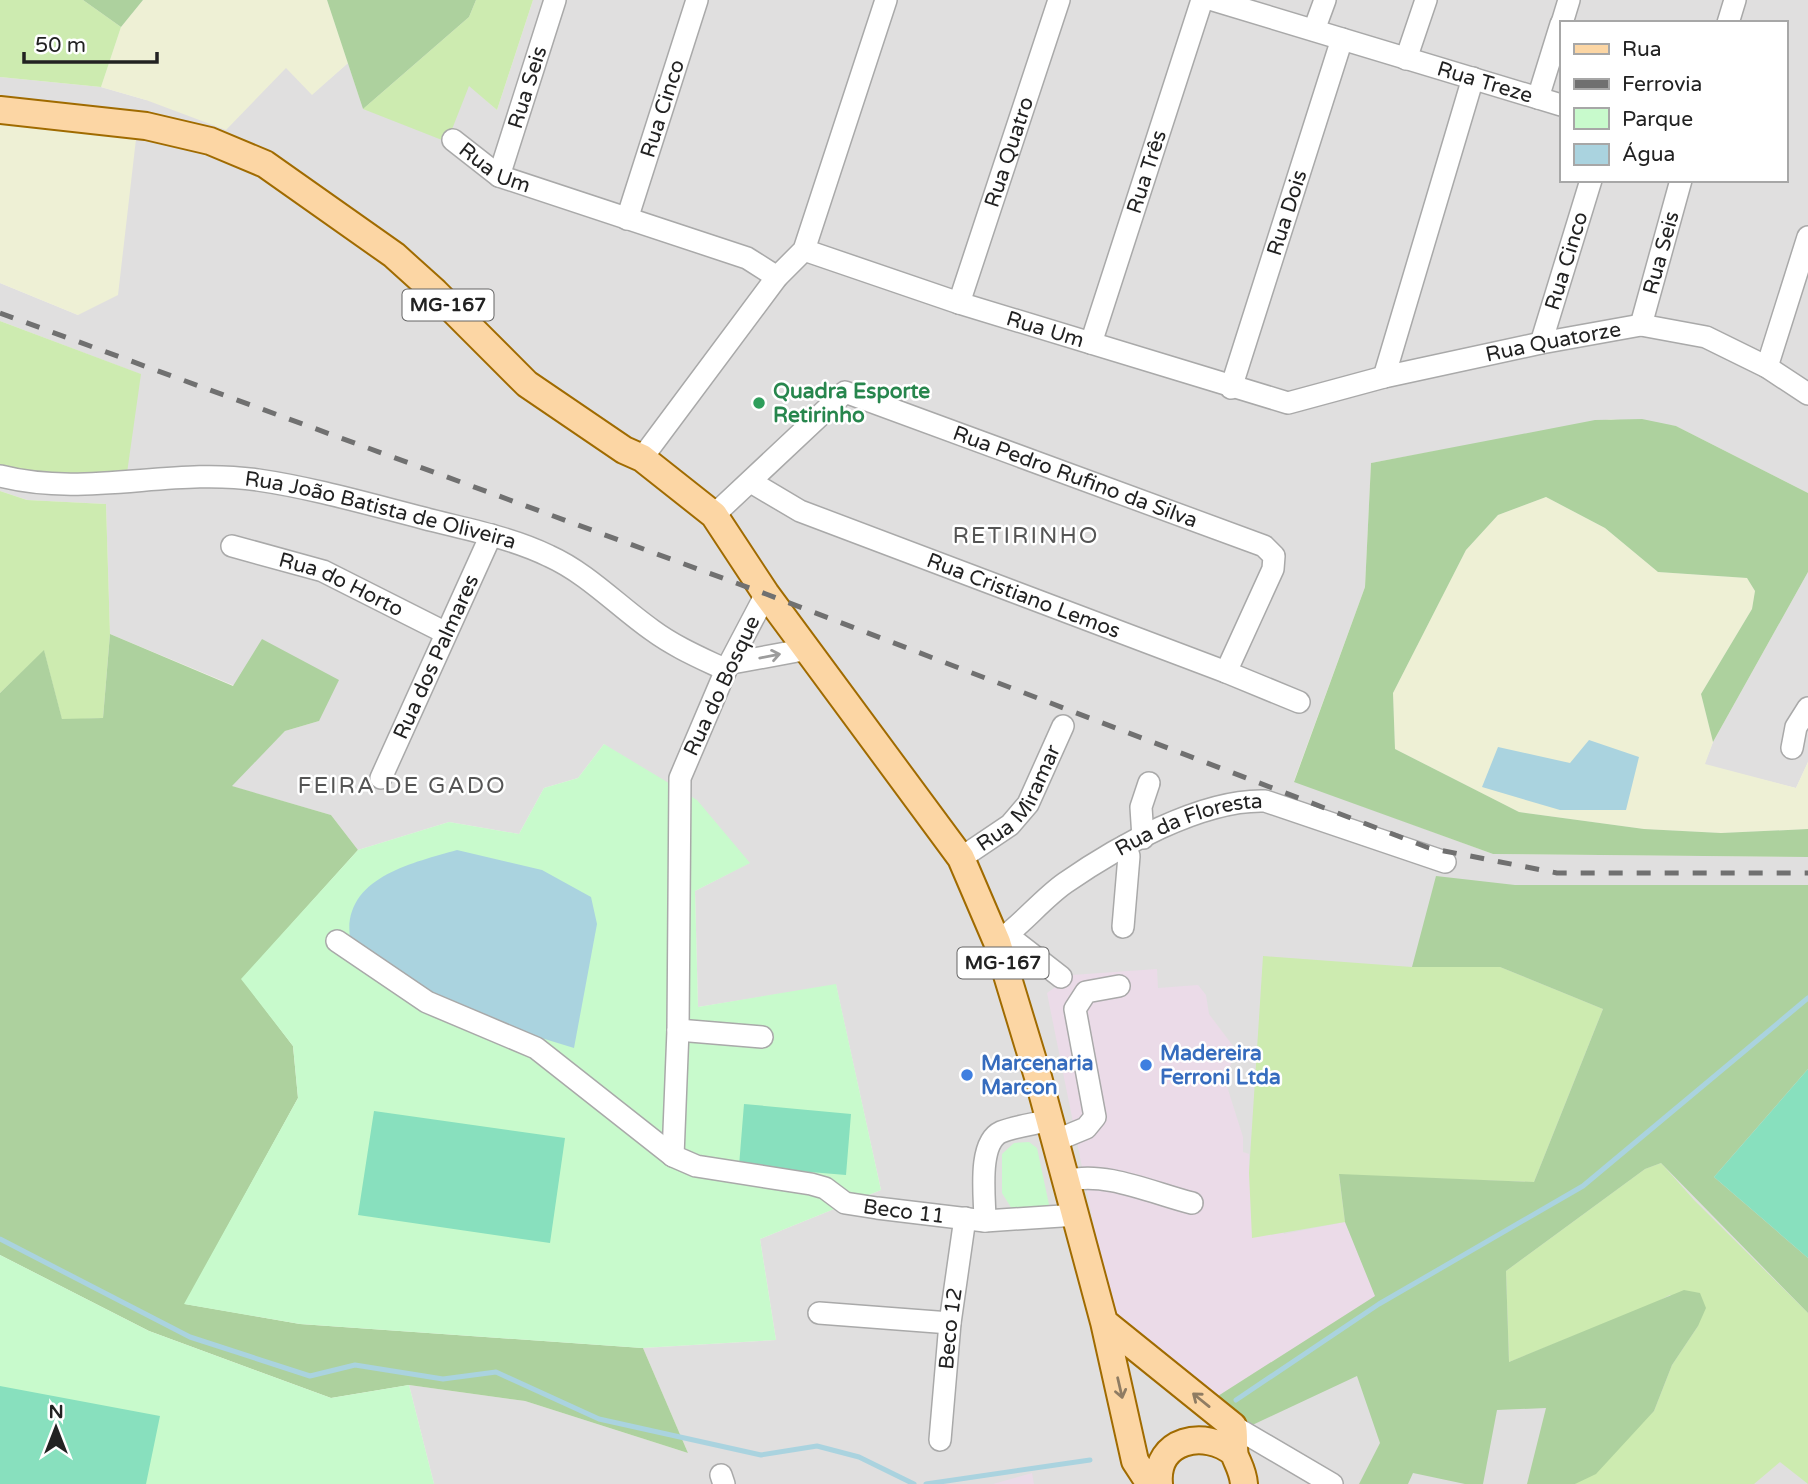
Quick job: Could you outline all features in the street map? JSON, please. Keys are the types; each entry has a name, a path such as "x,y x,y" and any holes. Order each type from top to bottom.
{"main road":[{"name":"MG-167","path":"0,110 146,126 210,141 265,164 394,255 527,384 624,450 642,458 714,515 765,594 961,858 1002,939 1104,1322 1133,1472"},
{"path":"1104,1322 1233,1426 1236,1440 1234,1453"},
{"path":"1159,1484 1162,1464 1170,1452 1181,1443 1195,1438 1209,1439 1234,1453 1242,1466 1244,1484"},
{"path":"1133,1472 1150,1484"}],"street":[{"name":"Rua Seis","path":"499,176 555,0"},
{"name":"Rua Cinco","path":"627,219 697,0"},
{"path":"642,458 776,277 804,250 886,0"},
{"name":"Rua Quatro","path":"959,303 1059,0"},
{"name":"Rua Três","path":"1091,343 1202,0"},
{"name":"Rua Treze","path":"1213,0 1560,105"},
{"path":"1314,30 1325,0"},
{"path":"1406,60 1426,0"},
{"path":"1562,21 1569,0"},
{"path":"1729,21 1735,0"},
{"path":"1538,98 1560,26"},
{"name":"Rua Dois","path":"1231,388 1342,39"},
{"path":"1384,377 1473,78"},
{"name":"Rua Um","path":"453,140 499,176 747,258 776,277"},
{"name":"Rua Cinco","path":"1541,342 1590,182"},
{"name":"Rua Seis","path":"1641,325 1680,182"},
{"path":"1767,367 1808,237"},
{"name":"Rua Um","path":"804,250 959,303 1231,388 1289,403"},
{"name":"Rua Quatorze","path":"1289,403 1384,377 1541,342 1641,325 1706,337 1767,367 1808,394"},
{"name":"Rua Pedro Rufino da Silva","path":"714,515 845,393 1264,546 1274,556 1273,569 1226,672"},
{"name":"Rua João Batista de Oliveira","path":"0,476 27,483 68,486 191,477 255,479 491,535 549,556 572,569 651,630 729,667"},
{"name":"Rua Cristiano Lemos","path":"751,482 800,511 1299,702"},
{"name":"Rua dos Palmares","path":"381,778 491,535"},
{"name":"Rua do Horto","path":"232,546 323,571 446,633"},
{"name":"Rua do Bosque","path":"678,1030 680,778 765,594"},
{"path":"729,667 807,649"},
{"path":"1792,748 1797,727 1808,708"},
{"name":"Rua Miramar","path":"961,858 1010,825 1028,804 1063,726"},
{"path":"1123,927 1134,842 1149,783"},
{"name":"Rua da Floresta","path":"1002,939 1063,884 1134,842 1210,808 1242,800 1265,801 1446,862"},
{"path":"1002,939 1061,977"},
{"path":"337,941 427,1002 536,1048 673,1156"},
{"name":"Beco 12","path":"940,1440 950,1323 990,1142 999,1133 1086,1128 1095,1116 1075,1009 1086,992 1119,986"},
{"path":"673,1156 678,1030 762,1037"},
{"name":"Beco 11","path":"673,1156 696,1166 811,1184 825,1188 845,1203 975,1219 1077,1215"},
{"path":"1067,1181 1084,1176 1113,1180 1192,1203"},
{"path":"819,1313 950,1323"},
{"path":"1233,1426 1332,1484"},
{"path":"1234,1453 1273,1450"}],"shaded area":[{"path":"533,0 1808,0 1808,493 1676,426 1611,419 1371,463 1365,587 1294,781 1493,854 1808,857 1808,1484 434,1484 409,1385 525,1401 688,1453 643,1348 776,1340 760,1239 881,1190 836,985 698,1007 695,891 749,863 604,744 578,778 544,788 519,834 449,822 358,850 331,815 231,786 285,731 319,721 110,634 106,504 27,500 0,491 0,466 140,374 0,321 0,283 78,315 135,139 0,124 0,77 101,87 146,100 287,67 312,94 348,63 363,109 469,85 497,110"},
{"path":"1808,572 1808,762 1796,788 1704,765 1713,742"},
{"path":"1157,969 1158,988 1198,985 1206,995 1209,1014 1236,1050 1225,1080 1243,1137 1243,1152 1249,1154 1249,1173 1284,1234 1345,1222 1376,1296 1207,1403 1114,1326 1047,993 1072,975"},
{"path":"1032,1473 1034,1484 993,1484"}],"green space":[{"path":"0,0 83,0 121,27 101,87 0,77"},
{"path":"83,0 143,0 121,27"},
{"path":"143,0 327,0 348,63 312,95 286,68 226,130 146,100 101,87 121,27"},
{"path":"327,0 476,0 469,17 363,109"},
{"path":"476,0 533,0 497,110 469,86 447,142 363,109 469,17"},
{"path":"0,124 136,139 118,295 78,315 0,283"},
{"path":"0,321 141,374 127,473 34,477 0,466"},
{"path":"1642,419 1676,426 1808,493 1808,572 1713,742 1701,694 1752,609 1755,591 1747,578 1658,572 1605,528 1546,497 1498,515 1466,550 1393,693 1395,749 1519,812 1644,829 1721,833 1808,829 1808,857 1493,854 1294,782 1365,587 1371,463 1595,420"},
{"path":"0,491 27,500 106,504 110,634 103,718 62,720 44,651 0,693"},
{"path":"1546,497 1605,528 1658,572 1747,578 1755,591 1752,609 1701,694 1713,742 1705,764 1796,788 1808,762 1808,829 1721,833 1644,829 1519,812 1395,749 1393,693 1466,550 1498,515"},
{"path":"110,634 233,686 262,639 339,680 319,721 285,731 232,786 331,815 358,850 242,979 293,1046 298,1098 185,1304 300,1324 643,1348 688,1453 525,1401 409,1385 331,1398 149,1331 0,1255 0,693 44,650 62,719 103,718"},
{"path":"604,744 697,800 750,863 695,891 698,1007 836,984 881,1190 760,1239 776,1340 642,1348 300,1324 184,1304 298,1098 293,1046 241,979 358,850 449,822 519,834 544,788 578,778"},
{"path":"1436,876 1515,885 1808,885 1808,1069 1714,1177 1808,1258 1808,1313 1661,1163 1645,1169 1506,1271 1509,1362 1684,1290 1700,1293 1706,1308 1698,1326 1672,1365 1654,1411 1596,1474 1575,1484 1527,1484 1546,1408 1497,1410 1483,1484 1465,1484 1413,1473 1408,1484 1359,1484 1380,1443 1357,1376 1246,1428 1207,1403 1375,1296 1345,1222 1339,1174 1534,1182 1603,1009 1500,967 1412,967"},
{"path":"1263,956 1412,967 1500,967 1603,1009 1534,1182 1339,1175 1345,1222 1252,1238 1249,1173"},
{"path":"1808,1069 1808,1258 1714,1177"},
{"path":"744,1104 851,1114 846,1175 739,1166"},
{"path":"374,1111 565,1138 550,1243 358,1215"},
{"path":"1029,1142 1037,1148 1051,1214 1012,1209 1002,1193 1002,1154 1014,1143"},
{"path":"1661,1163 1694,1200 1808,1313 1808,1484 1780,1462 1754,1484 1575,1484 1654,1411 1672,1365 1698,1326 1670,1295 1509,1362 1506,1271 1645,1169"},
{"path":"0,1255 149,1331 331,1398 409,1385 434,1484 0,1484"},
{"path":"0,1386 160,1416 146,1484 0,1484"}],"water":[{"path":"1589,740 1639,757 1626,810 1560,810 1482,787 1498,747 1570,763"},
{"path":"457,850 542,870 591,897 597,924 574,1048 463,1014 350,938 350,918 357,901 368,887 401,868"}],"waterway":[{"path":"1236,1400 1379,1304 1583,1186 1808,998"},
{"path":"0,1239 190,1337 310,1376 355,1365 443,1379 496,1372 599,1419 761,1455 817,1446 859,1457 914,1484"},
{"path":"926,1484 1090,1460"}],"railway":[{"path":"0,313 766,594 1429,848 1557,873 1808,873"}],"place":[{"name":"Quadra Esporte Retirinho","path":"759,403"},
{"name":"Madereira Ferroni Ltda","path":"1146,1065"},
{"name":"Marcenaria Marcon","path":"967,1075"}],"district":[{"name":"RETIRINHO","path":"1026,536"},
{"name":"FEIRA DE GADO","path":"402,786"}]}
